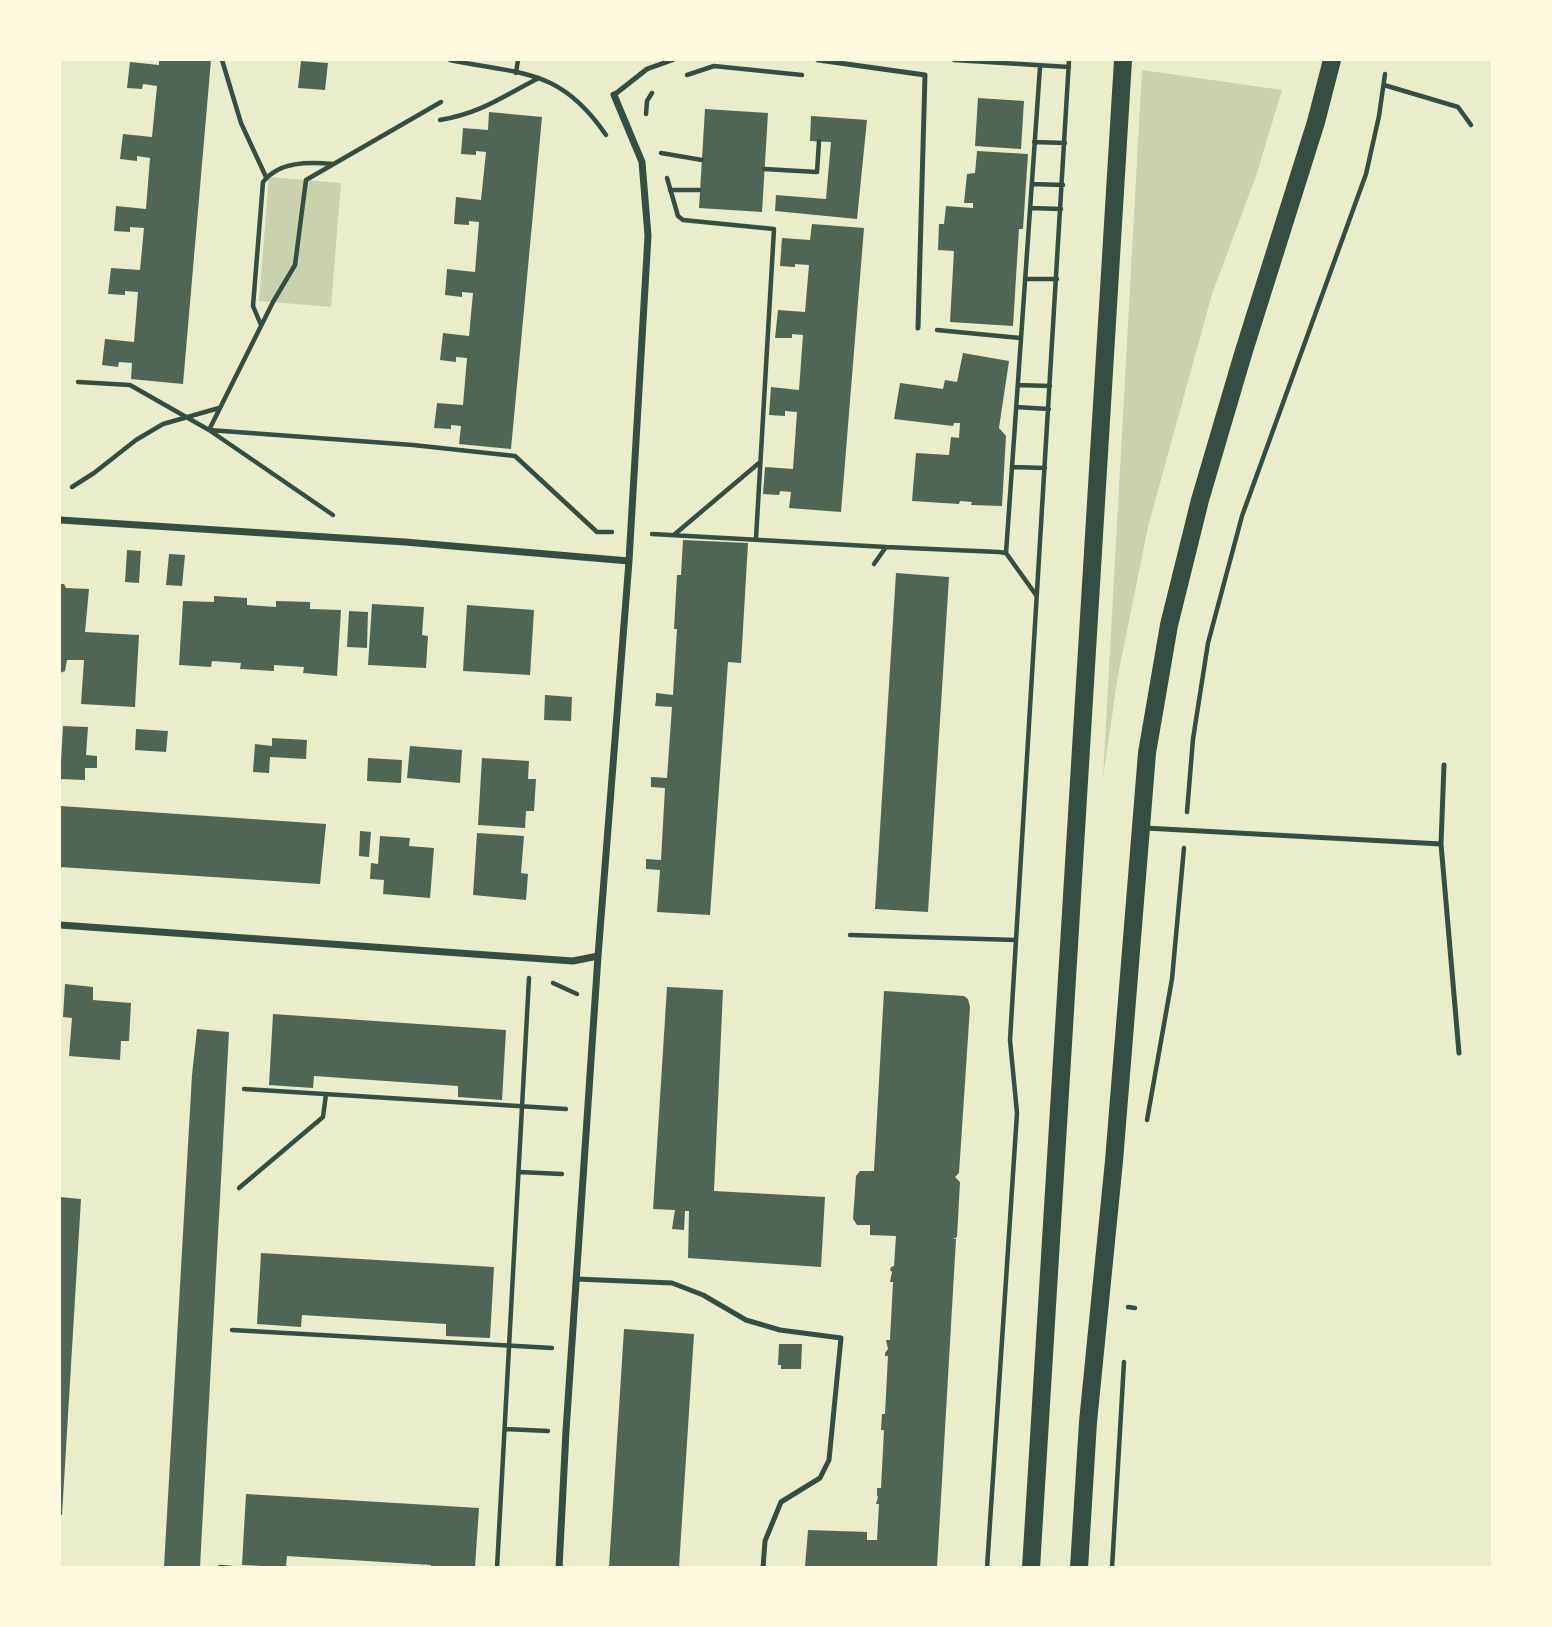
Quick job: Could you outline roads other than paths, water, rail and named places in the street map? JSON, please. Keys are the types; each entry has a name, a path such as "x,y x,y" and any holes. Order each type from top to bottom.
{"main road":[{"path":"1031,1567 1122,60"},
{"path":"1079,1567 1088,1422 1114,1161 1147,753 1167,638 1194,525 1243,355 1316,122 1332,60"}],"street":[{"path":"559,1567 598,956 631,533 648,236 642,162 614,95"},
{"path":"60,520 405,542 629,561"},
{"path":"60,925 573,961 598,956"}],"lane":[{"path":"614,95 646,69 672,60"},
{"path":"818,60 925,75 918,328"},
{"path":"1444,765 1441,844 1459,1053"},
{"path":"1141,828 1441,844"},
{"path":"576,1279 672,1283 704,1295 746,1320 780,1330 841,1338 829,1460 820,1478 781,1502 765,1541 763,1567"}]}
